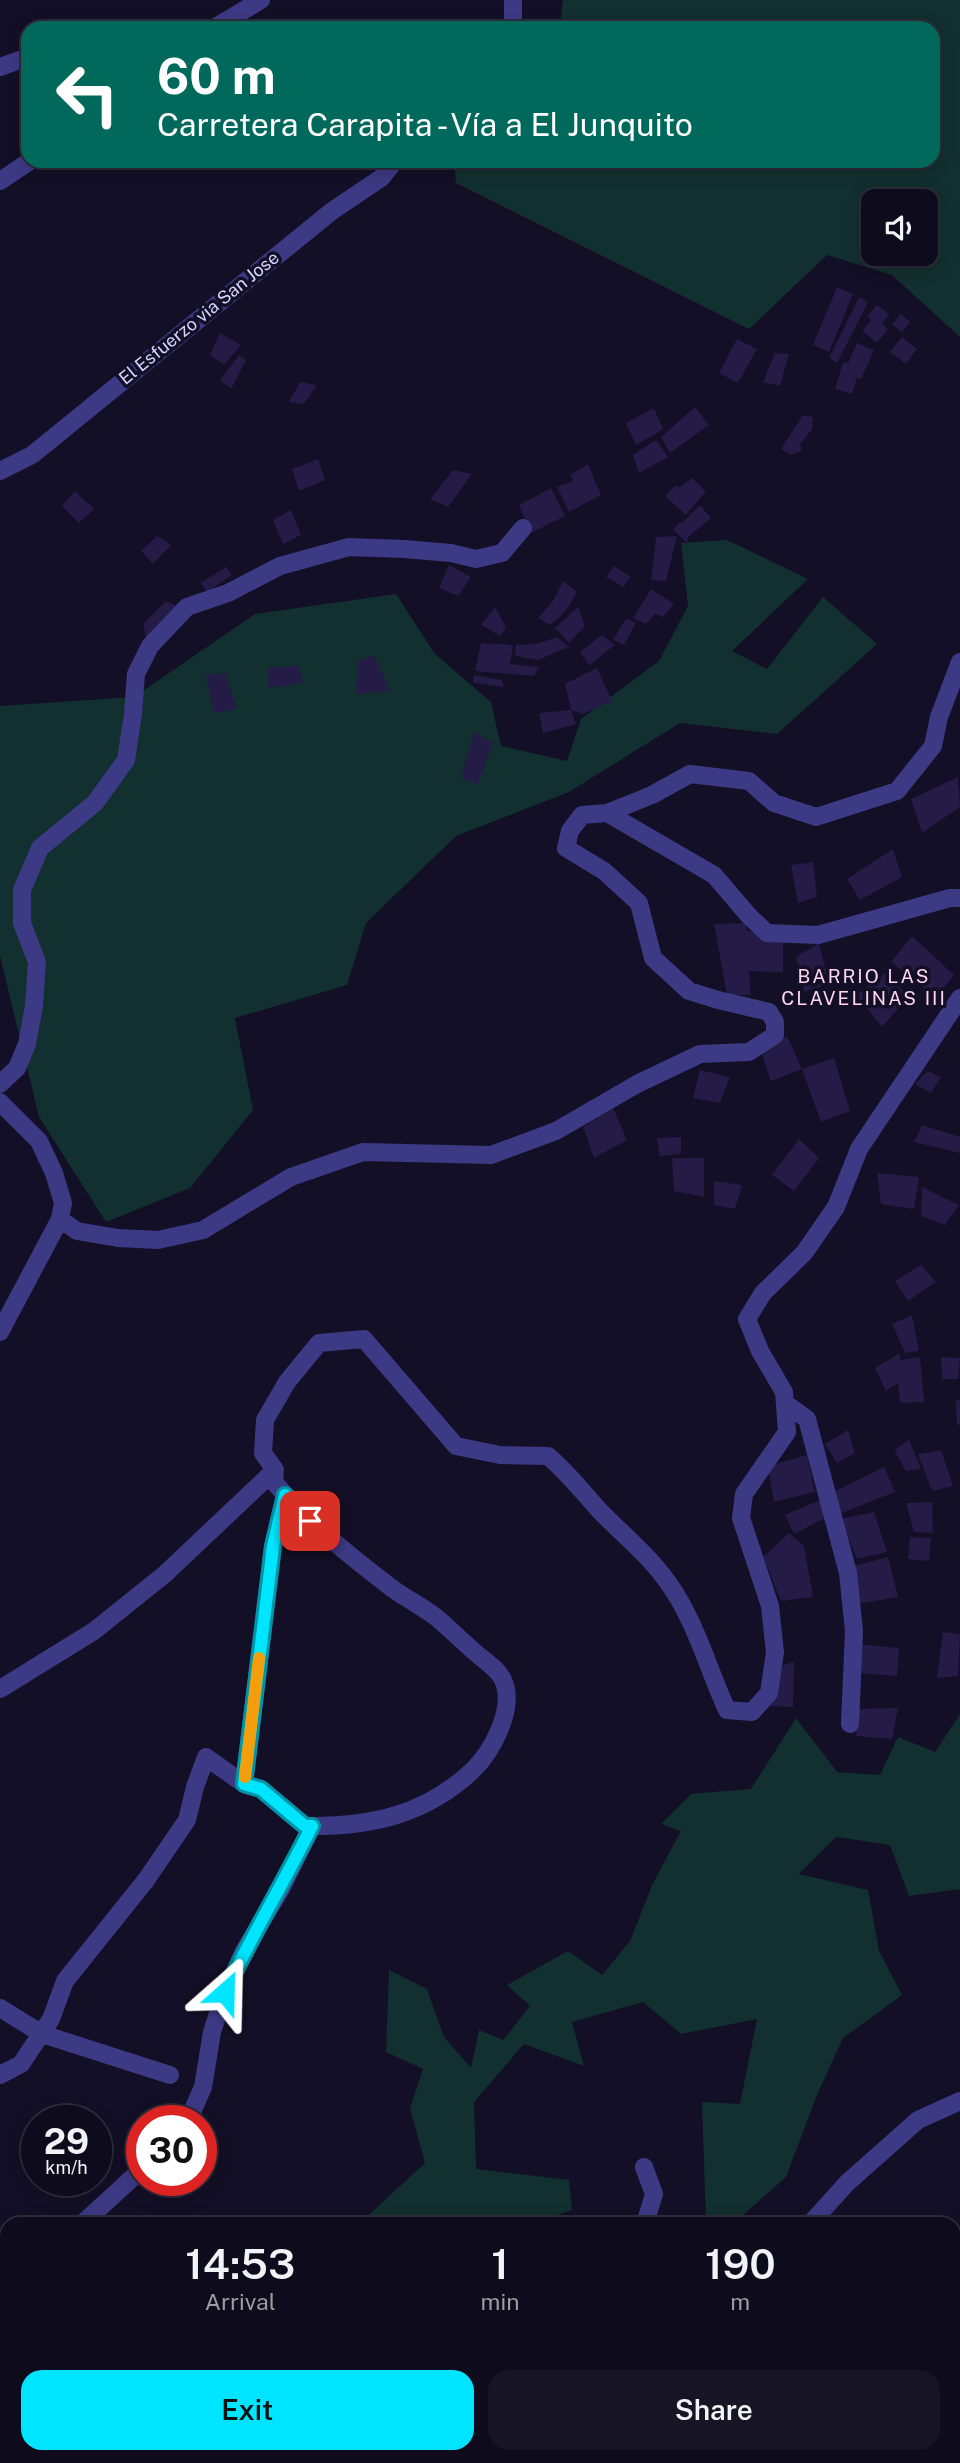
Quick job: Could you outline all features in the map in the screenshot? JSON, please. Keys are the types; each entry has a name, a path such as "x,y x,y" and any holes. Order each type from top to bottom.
{"street":[{"path":"226,21 261,0"},
{"path":"513,0 513,21"},
{"path":"0,67 21,60"},
{"path":"0,181 21,167"},
{"name":"El Esfuerzo via San Jose","path":"0,471 32,455 332,211 381,178 389,168"},
{"path":"0,1084 17,1068 27,1044 34,1006 37,962 22,923 22,890 40,848 95,803 126,760 136,674 150,646 187,607 228,593 280,566 349,547 404,548 476,559 502,553 523,528"},
{"path":"60,1219 77,1231 118,1238 158,1240 203,1230 291,1177 363,1152 491,1155 556,1130 637,1084 700,1054 749,1052 775,1035 775,1022 769,1012 689,991 653,958 639,903 604,871 566,848 570,831 582,815 607,813 652,795 690,774 750,781 774,803 816,817 897,792 933,746 939,717 960,662"},
{"path":"607,813 714,875 767,933 818,935 950,898 960,898"},
{"path":"0,2075 21,2063 51,2019 65,1981 146,1880 187,1820 206,1757 244,1784 261,1789 305,1826 355,1825 395,1817 439,1797 472,1770 493,1746 506,1709 503,1680 435,1617 360,1564 295,1508 274,1482 275,1470 263,1453 265,1420 286,1382 319,1343 364,1339 456,1446 500,1455 548,1456 570,1476 669,1584 696,1633 727,1710 752,1712 769,1693 775,1653 770,1606 741,1518 744,1494 787,1432 784,1392 760,1351 747,1319 763,1293 804,1253 835,1207 859,1149 960,998"},
{"path":"0,1102 39,1141 54,1172 63,1202 60,1219 0,1332"},
{"path":"785,1403 807,1419 848,1573 854,1631 850,1724"},
{"path":"0,1689 94,1631 165,1574 275,1470"},
{"path":"244,1784 273,1546 285,1495"},
{"path":"195,2105 203,2087 212,2032 225,1992 244,1951 281,1889 312,1826"},
{"path":"0,2008 42,2034 170,2075"},
{"path":"816,2217 847,2183 918,2120 960,2101"},
{"path":"644,2167 654,2194 647,2217"},
{"path":"90,2217 126,2184"}],"green space":[{"path":"563,0 960,0 960,337 892,275 863,266 938,266 938,189 861,189 861,265 827,255 749,329 456,183 455,168 940,168 940,21 561,21"},
{"path":"727,540 808,579 732,651 767,669 823,597 877,644 777,734 680,723 569,792 456,836 366,923 347,985 235,1018 253,1110 190,1188 106,1222 39,1117 0,956 0,706 134,697 255,614 396,594 435,654 491,702 501,746 567,761 581,719 659,661 688,606 681,543"},
{"path":"960,1714 960,1889 909,1896 890,1845 836,1837 799,1874 868,1890 879,1951 902,1995 843,2038 817,2095 786,2177 741,2217 706,2217 702,2102 740,2104 757,2019 681,2034 643,2002 572,2022 584,2066 524,2044 474,2102 476,2169 569,2180 572,2210 552,2217 367,2217 425,2163 410,2108 423,2069 386,2052 389,1970 427,1989 444,2037 471,2068 479,2030 503,2040 530,2006 507,1985 568,1951 602,1975 630,1941 653,1883 681,1831 661,1824 691,1794 751,1789 796,1718 837,1772 880,1775 898,1737 935,1752"}],"building":[{"path":"837,287 853,294 829,352 813,345"},
{"path":"859,297 868,302 837,363 829,358"},
{"path":"877,305 889,314 882,324 888,329 877,343 862,331 871,320 867,317"},
{"path":"901,314 910,322 902,332 892,324"},
{"path":"220,333 241,345 224,365 210,355"},
{"path":"902,337 917,349 906,364 890,352"},
{"path":"737,339 757,349 738,383 719,373"},
{"path":"857,343 874,350 861,379 857,377 852,394 835,389 843,362 848,363"},
{"path":"775,353 789,354 780,386 763,382"},
{"path":"239,355 246,360 231,389 220,380"},
{"path":"300,382 317,385 304,404 289,402"},
{"path":"695,407 709,425 670,453 661,437"},
{"path":"654,408 663,429 636,445 626,423"},
{"path":"803,415 813,417 812,429 800,445 802,451 791,455 781,449"},
{"path":"656,440 668,457 639,473 633,455"},
{"path":"318,459 325,480 299,491 292,469"},
{"path":"588,464 601,495 569,512 557,487 573,481 570,475"},
{"path":"453,470 472,474 448,507 430,499"},
{"path":"692,478 706,491 686,515 665,496 675,486 681,487"},
{"path":"551,488 565,516 531,533 519,505"},
{"path":"75,491 94,509 79,523 62,506"},
{"path":"700,505 711,518 688,537 687,543 673,530"},
{"path":"291,510 301,535 283,544 273,520"},
{"path":"157,536 171,545 153,564 141,551"},
{"path":"677,536 666,581 651,580 656,537"},
{"path":"449,565 471,577 458,596 439,588"},
{"path":"614,566 631,577 623,587 606,577"},
{"path":"226,567 232,575 207,592 201,583"},
{"path":"563,581 577,592 566,611 550,625 538,618 553,601"},
{"path":"651,589 674,604 663,617 655,614 646,624 633,618"},
{"path":"166,601 177,606 146,639 143,624"},
{"path":"495,607 506,627 500,636 481,625"},
{"path":"578,607 585,626 569,643 555,628"},
{"path":"626,618 636,623 624,645 613,640"},
{"path":"602,635 615,645 589,665 580,652"},
{"path":"557,637 569,647 538,660 515,656 516,645 536,644"},
{"path":"481,643 513,645 510,664 539,667 534,676 475,671"},
{"path":"374,655 390,691 356,694 358,661"},
{"path":"299,666 303,683 268,688 268,668"},
{"path":"597,668 612,701 583,714 571,710 565,684"},
{"path":"225,673 237,709 214,713 206,675"},
{"path":"474,675 502,680 504,687 473,683"},
{"path":"571,710 576,724 543,733 539,713"},
{"path":"474,732 493,743 477,785 461,778"},
{"path":"958,777 960,807 922,833 911,799"},
{"path":"893,849 902,877 860,900 847,879"},
{"path":"813,862 817,897 798,903 791,865"},
{"path":"746,923 747,931 783,929 783,972 749,971 751,995 727,995 714,924"},
{"path":"912,936 954,975 936,997 891,962"},
{"path":"819,943 829,984 804,992 796,957"},
{"path":"885,973 909,996 882,1027 856,995"},
{"path":"787,1036 802,1069 771,1081 762,1055"},
{"path":"834,1058 850,1111 821,1122 802,1069"},
{"path":"700,1070 730,1077 720,1103 693,1098"},
{"path":"928,1071 941,1077 931,1093 915,1084"},
{"path":"613,1108 627,1140 594,1158 583,1127"},
{"path":"922,1125 960,1137 960,1153 914,1142"},
{"path":"681,1137 681,1154 660,1156 657,1138"},
{"path":"799,1139 819,1158 794,1191 772,1175"},
{"path":"672,1158 704,1158 704,1197 674,1191"},
{"path":"877,1173 919,1177 914,1209 881,1204"},
{"path":"714,1181 742,1185 735,1209 714,1205"},
{"path":"922,1187 959,1205 945,1225 921,1216"},
{"path":"921,1265 936,1282 908,1301 895,1281"},
{"path":"912,1315 919,1351 905,1353 892,1324"},
{"path":"900,1353 900,1360 920,1357 924,1402 900,1403 898,1383 886,1391 875,1368"},
{"path":"941,1357 960,1358 958,1379 942,1379"},
{"path":"960,1400 960,1424 957,1425 956,1401"},
{"path":"848,1430 855,1453 837,1463 825,1444"},
{"path":"909,1440 921,1469 906,1471 894,1450"},
{"path":"941,1450 953,1486 932,1491 918,1454"},
{"path":"807,1455 815,1492 774,1502 768,1466"},
{"path":"884,1467 895,1492 841,1513 833,1492"},
{"path":"825,1498 825,1518 794,1534 785,1515"},
{"path":"932,1502 933,1533 914,1532 906,1503"},
{"path":"874,1512 887,1552 857,1559 841,1519"},
{"path":"789,1533 804,1546 813,1597 781,1601 763,1557"},
{"path":"910,1537 931,1538 929,1561 908,1559"},
{"path":"888,1557 898,1597 858,1604 850,1567"},
{"path":"943,1632 960,1634 958,1676 937,1678"},
{"path":"856,1644 899,1648 897,1676 856,1673"},
{"path":"794,1662 793,1707 769,1706 773,1668"},
{"path":"898,1708 892,1739 856,1736 857,1709"}],"slow traffic":[{"path":"245,1777 259,1658"}],"district":[{"name":"BARRIO LAS CLAVELINAS III","path":"864,987"}],"route":[{"path":"225,1992 244,1951 281,1889 312,1826 305,1826 261,1789 244,1784 273,1546 285,1495 310,1521"}]}
